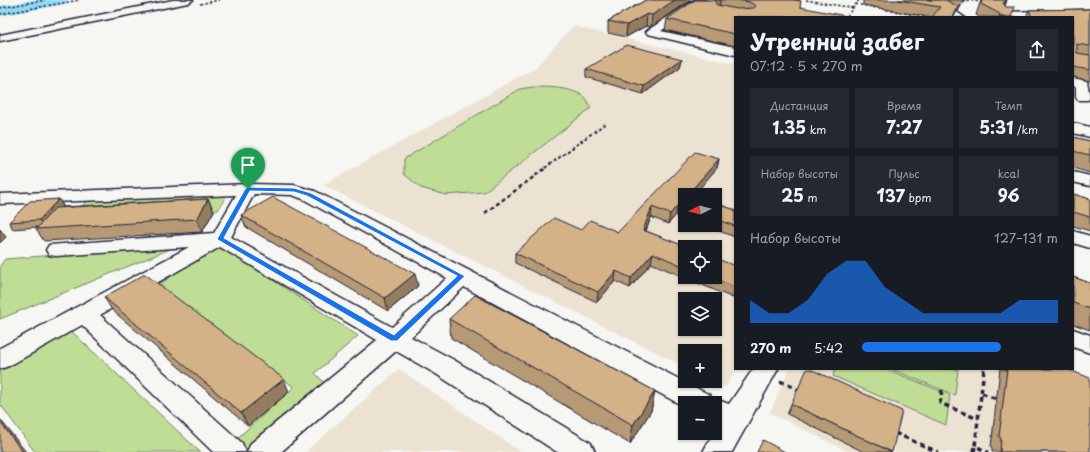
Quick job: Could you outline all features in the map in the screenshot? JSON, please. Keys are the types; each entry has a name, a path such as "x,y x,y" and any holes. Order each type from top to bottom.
{"street":[{"path":"0,38 188,0"},
{"path":"641,39 701,0"},
{"path":"932,0 957,16"},
{"path":"1077,3 1090,8"},
{"path":"1004,16 1090,12"},
{"path":"652,32 734,51"},
{"path":"1074,82 1082,84 1083,97"},
{"path":"1074,128 1090,132"},
{"path":"1074,177 1090,181"},
{"path":"3,202 248,189 294,190 309,195 688,396"},
{"path":"0,360 220,239 248,189"},
{"path":"1074,237 1090,242"},
{"path":"56,250 220,239 445,367 580,452"},
{"path":"261,452 394,339 462,276"},
{"path":"85,314 232,452"},
{"path":"1074,338 1090,344"},
{"path":"718,452 724,415 765,370"}],"path":[{"path":"0,8 45,0"},
{"path":"0,14 80,0"},
{"path":"806,0 853,8"},
{"path":"847,16 859,0"},
{"path":"956,0 984,2 1002,12 1004,16"},
{"path":"856,4 921,16"},
{"path":"485,213 606,123"},
{"path":"974,452 984,370"},
{"path":"798,389 805,392"},
{"path":"942,390 940,403 978,419"},
{"path":"982,393 996,399"},
{"path":"893,432 938,452"},
{"path":"975,446 988,452"}],"shaded area":[{"path":"573,26 734,64 734,370 735,370 726,387 722,385 722,344 678,344 678,363 323,185 535,68"},
{"path":"399,369 521,452 305,452"},
{"path":"789,370 1061,370 1090,452 849,452 770,413"}],"green space":[{"path":"532,87 559,88 573,91 585,97 591,108 484,192 446,195 421,188 404,174 404,159 520,89"},
{"path":"228,193 218,210 74,215 90,198"},
{"path":"218,244 358,336 315,373 330,389 250,452 245,452 235,440 294,387 157,286"},
{"path":"180,245 0,319 0,266 5,259"},
{"path":"69,329 200,452 35,452 0,404 0,370"},
{"path":"835,370 888,370 950,395 946,425 833,376"},
{"path":"893,370 958,370 955,395"}],"building":[{"path":"646,0 675,0 652,15 647,14 627,25 608,21"},
{"path":"695,0 716,0 714,1 717,5 737,9 754,8 756,6 749,2 737,0 793,0 801,1 800,7 846,16 734,16 734,34 667,19"},
{"path":"898,0 946,0 958,7 954,16 933,16 940,7"},
{"path":"982,0 1007,0 1003,3 1006,7 1015,7 1011,16 999,16 1000,14 981,4"},
{"path":"1090,9 1090,46 1077,44 1077,53 1090,55 1090,70 1074,67 1074,16 1032,16 1029,10"},
{"path":"627,45 682,59 644,86 586,69"},
{"path":"1074,137 1090,141 1090,155 1074,151"},
{"path":"695,152 719,159 693,188 678,188 678,205 670,214 652,207 643,230 678,244 678,264 653,253 631,278 616,271 598,292 515,253 554,218 581,230 590,220 618,232"},
{"path":"1074,194 1090,199 1090,217 1074,212"},
{"path":"273,197 415,274 385,298 241,215"},
{"path":"59,199 39,220 9,222 30,201"},
{"path":"208,199 197,219 36,229 55,208"},
{"path":"722,205 734,210 734,226 722,221"},
{"path":"722,261 734,266 734,287 722,282"},
{"path":"145,274 284,379 241,413 104,297"},
{"path":"1074,277 1090,283 1090,309 1074,303"},
{"path":"475,295 655,391 633,425 449,319"},
{"path":"807,370 812,370 902,411 892,452 791,404"},
{"path":"1007,370 1070,370 1090,378 1090,452 1000,452 1001,438 999,437"},
{"path":"0,422 23,452 0,452"},
{"path":"763,440 785,452 757,452"}],"waterway":[{"path":"0,11 60,0"}],"route":[{"path":"248,189 294,190 309,195 462,276 394,339 220,239 248,189"}]}
